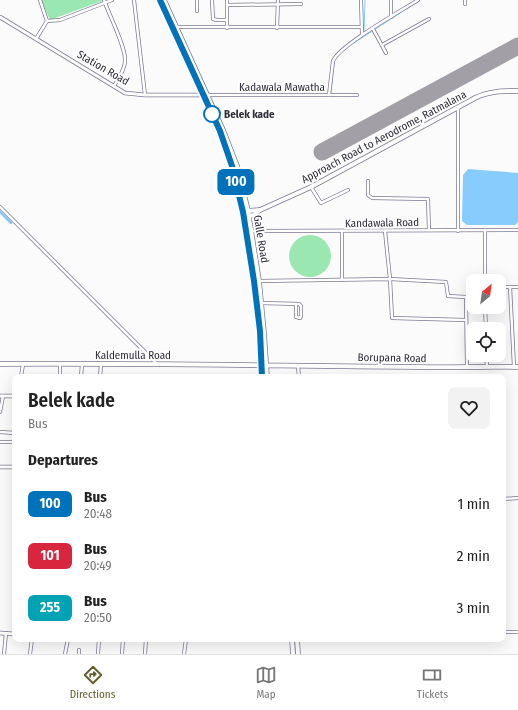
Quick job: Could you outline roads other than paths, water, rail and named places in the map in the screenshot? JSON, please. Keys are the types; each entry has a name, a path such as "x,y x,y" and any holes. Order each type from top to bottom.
{"main road":[{"name":"Galle Road","path":"160,0 206,95"},
{"name":"Galle Road","path":"164,0 206,95 227,150 251,231 261,303 264,366 263,374"},
{"name":"Approach Road to Aerodrome, Ratmalana","path":"246,214 260,210 311,187 484,94 495,91 518,91"},
{"name":"Galle Road","path":"246,214 246,231 266,374"},
{"name":"Kaldemulla Road","path":"0,364 264,366"},
{"name":"Borupana Road","path":"264,366 516,367"},
{"path":"292,642 293,654"},
{"path":"297,642 298,654"}],"street":[{"path":"36,39 47,21 40,0"},
{"path":"47,21 60,20 104,1 112,0"},
{"path":"134,0 145,95"},
{"path":"197,0 197,11"},
{"path":"212,0 213,19 227,20"},
{"path":"227,0 227,28"},
{"path":"277,28 278,0"},
{"path":"361,0 362,33"},
{"path":"391,0 391,17"},
{"path":"330,94 335,56 372,29 418,0"},
{"path":"104,1 122,44 125,61 120,78 114,86"},
{"path":"227,5 301,4"},
{"name":"Station Road","path":"0,18 125,93 145,95 206,95"},
{"path":"382,45 429,19"},
{"path":"176,27 362,27"},
{"path":"372,29 386,53"},
{"name":"Kadawala Mawatha","path":"206,95 357,95"},
{"path":"458,107 458,230"},
{"path":"368,181 368,195 372,198 428,199 429,230"},
{"path":"311,187 321,203 348,190"},
{"path":"0,207 157,364"},
{"path":"485,230 485,274"},
{"name":"Kandawala Road","path":"246,231 342,232 518,230"},
{"path":"386,231 392,318 465,320"},
{"path":"342,232 342,280"},
{"path":"259,281 390,279 446,282 448,296 466,297 465,320 467,367"},
{"path":"506,287 518,287"},
{"path":"510,287 516,367"},
{"path":"261,303 299,304 301,306 302,316 300,318 296,317 296,304"},
{"path":"487,362 487,366"},
{"path":"21,374 23,364"},
{"path":"60,364 60,374"},
{"path":"81,374 82,364"},
{"path":"100,374 101,364"},
{"path":"298,366 298,374"},
{"path":"0,412 2,396"},
{"path":"0,432 12,433"},
{"path":"0,442 12,442"},
{"path":"0,467 12,467"},
{"path":"506,499 518,498"},
{"path":"506,632 518,632"},
{"path":"0,633 12,634"},
{"path":"4,654 6,633"},
{"path":"30,654 32,642"},
{"path":"64,654 67,642"},
{"path":"98,654 99,642"},
{"path":"122,654 123,642"},
{"path":"145,654 146,642"},
{"path":"184,654 186,642"}],"water":[{"path":"468,169 518,173 518,222 515,225 467,225 462,221 463,175"}],"waterway":[{"path":"364,32 365,0"},
{"path":"354,43 420,0"},
{"path":"331,69 336,55 347,45"},
{"path":"331,93 334,63"},
{"path":"0,212 11,223"}],"place":[{"name":"Belek kade","path":"212,114"}]}
